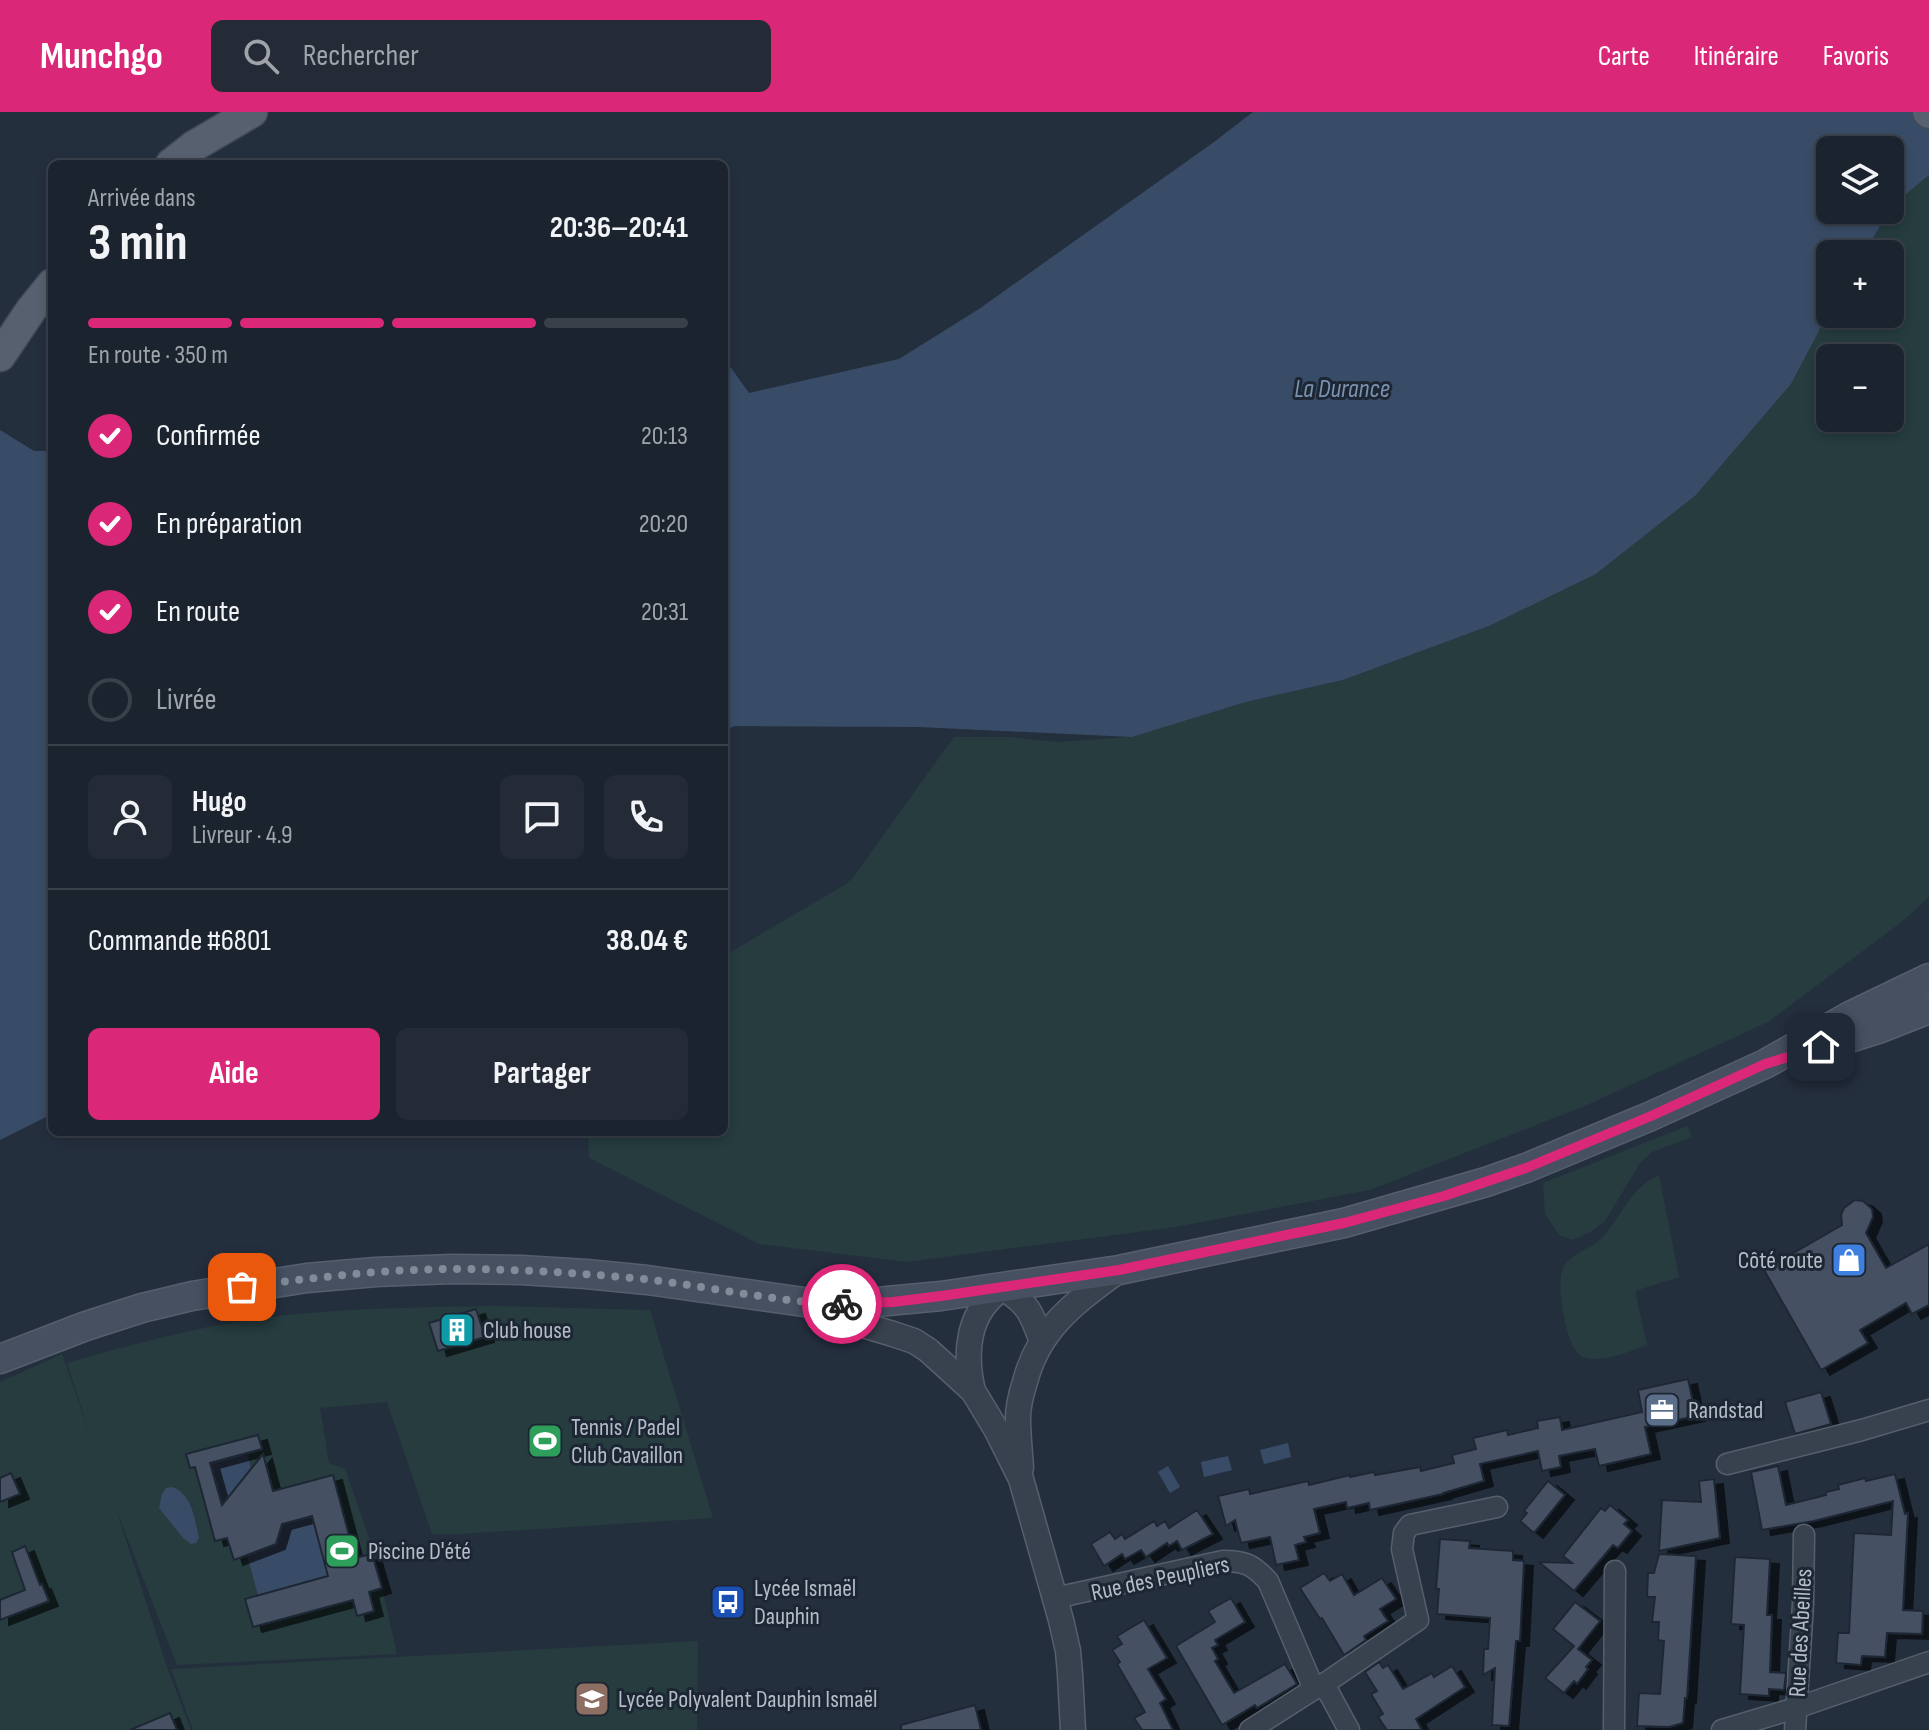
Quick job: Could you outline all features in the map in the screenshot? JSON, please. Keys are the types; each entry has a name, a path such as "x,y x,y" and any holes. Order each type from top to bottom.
{"main road":[{"path":"182,155 252,112"},
{"path":"0,356 48,289"},
{"path":"0,1359 86,1326 192,1296 294,1280 376,1272 452,1269 586,1274 811,1303 856,1304 1003,1288 1119,1270 1344,1223 1472,1187 1526,1168 1765,1064 1850,1016 1929,978"},
{"path":"1765,1064 1929,1012"}],"street":[{"path":"1021,1479 1020,1399 1041,1339 1066,1311 1119,1270"},
{"path":"973,1391 968,1362 971,1332 981,1307 992,1295 1003,1288 1020,1299 1031,1313 1041,1339"},
{"path":"811,1303 836,1317 914,1341 943,1362 973,1391 1021,1479 1068,1651 1073,1730"},
{"path":"1727,1464 1929,1410"},
{"path":"1250,1730 1418,1620 1402,1549 1404,1533 1410,1525 1497,1507"},
{"name":"Rue des Abeilles","path":"1795,1730 1804,1535"},
{"name":"Rue des Peupliers","path":"1055,1598 1223,1561 1242,1561 1257,1569 1268,1581 1319,1687 1349,1730"},
{"path":"1614,1730 1615,1571"},
{"path":"1722,1730 1929,1662"}],"green space":[{"path":"1929,175 1929,897 1903,921 1768,1022 1587,1105 1370,1190 1176,1227 906,1262 759,1244 589,1158 588,1136 728,1136 728,954 846,884 954,737 1010,737 1057,742 1132,737 1246,702 1343,680 1489,626 1596,574 1696,495 1791,384 1821,328 1904,328 1904,240 1871,240 1881,224 1904,224 1904,195"},
{"path":"1687,1126 1692,1137 1652,1152 1640,1163 1605,1221 1573,1240 1559,1235 1545,1214 1543,1183"},
{"path":"1659,1175 1679,1277 1635,1291 1647,1345 1605,1358 1581,1356 1571,1341 1563,1314 1560,1287 1563,1268 1602,1238 1637,1191"},
{"path":"494,1306 650,1310 713,1518 432,1534 387,1402 320,1408 329,1463 345,1469 374,1552 397,1654 177,1665 116,1509 167,1667 191,1730 0,1730 0,1382 62,1354 92,1441 67,1363 176,1334 259,1318 365,1309"},
{"path":"698,1641 697,1730 193,1730 171,1669"}],"water":[{"name":"La Durance","path":"1253,112 1929,112 1929,175 1904,196 1904,136 1816,136 1816,224 1882,224 1872,240 1816,240 1816,328 1821,328 1791,384 1696,495 1596,574 1489,626 1343,680 1246,702 1132,737 919,727 735,726 728,729 728,364 749,393 899,359 979,309"},
{"path":"0,430 34,451 48,451 48,1116 0,1140"},
{"path":"1288,1443 1291,1457 1264,1464 1260,1450"},
{"path":"248,1456 251,1469 223,1510 210,1463"},
{"path":"1228,1456 1232,1470 1204,1477 1201,1462"},
{"path":"1168,1466 1180,1487 1170,1493 1158,1472"},
{"path":"172,1487 184,1496 192,1508 199,1538 196,1543 191,1544 183,1538 159,1508 162,1494 166,1488"},
{"path":"312,1516 328,1576 258,1595 247,1555 276,1544 282,1524"}],"building":[{"path":"1855,1200 1863,1201 1872,1209 1873,1217 1866,1233 1886,1268 1929,1244 1929,1305 1912,1314 1906,1303 1860,1330 1868,1343 1821,1370 1764,1270 1842,1225 1844,1208"},
{"name":"Club house","path":"476,1309 485,1337 438,1351 429,1323"},
{"path":"1688,1379 1696,1416 1645,1427 1651,1454 1599,1466 1595,1449 1559,1456 1561,1467 1542,1471 1538,1451 1480,1464 1484,1481 1443,1494 1370,1510 1369,1503 1347,1508 1346,1502 1314,1509 1320,1533 1304,1537 1306,1542 1295,1545 1299,1560 1276,1565 1270,1537 1241,1543 1235,1520 1226,1526 1218,1496 1249,1489 1250,1494 1308,1481 1309,1485 1374,1472 1375,1475 1420,1467 1421,1471 1454,1463 1452,1455 1476,1449 1473,1438 1507,1430 1508,1435 1538,1428 1537,1421 1560,1417 1562,1430 1642,1412 1638,1390"},
{"path":"1821,1392 1831,1424 1795,1434 1785,1402"},
{"path":"258,1435 262,1449 210,1463 222,1505 263,1454 273,1491 333,1475 355,1558 372,1554 382,1588 369,1592 374,1611 357,1616 353,1600 253,1627 245,1599 328,1576 312,1516 282,1524 276,1544 234,1560 227,1538 215,1541 195,1467 190,1468 186,1454"},
{"path":"1778,1466 1786,1505 1826,1495 1826,1492 1839,1489 1838,1485 1895,1474 1905,1514 1908,1513 1903,1610 1923,1611 1922,1634 1887,1633 1885,1657 1862,1656 1861,1665 1836,1663 1838,1633 1849,1633 1854,1533 1891,1535 1893,1501 1814,1521 1762,1530 1751,1472"},
{"path":"11,1473 20,1494 0,1502 0,1478"},
{"path":"1714,1479 1720,1538 1659,1551 1662,1500 1701,1502 1699,1481"},
{"path":"1548,1481 1565,1495 1534,1533 1520,1521 1527,1513 1524,1511"},
{"path":"1610,1505 1628,1520 1624,1524 1632,1531 1618,1548 1613,1545 1574,1591 1539,1562 1572,1563 1563,1556 1601,1508 1605,1511"},
{"path":"1197,1510 1213,1534 1182,1550 1177,1541 1169,1546 1167,1543 1146,1557 1141,1550 1125,1559 1122,1554 1104,1566 1091,1544 1110,1532 1115,1539 1122,1534 1125,1539 1154,1521 1157,1526 1165,1521 1169,1528"},
{"path":"1440,1539 1470,1541 1469,1548 1513,1551 1513,1560 1524,1561 1520,1641 1516,1641 1509,1726 1492,1725 1495,1668 1483,1675 1490,1618 1437,1614"},
{"path":"25,1546 49,1601 0,1620 0,1600 25,1590 12,1552"},
{"path":"1659,1554 1696,1556 1687,1698 1683,1723 1669,1727 1637,1726 1639,1693 1660,1694 1664,1641 1658,1640 1659,1622 1652,1622 1655,1597 1647,1597 1648,1573 1654,1573"},
{"path":"1735,1557 1770,1559 1767,1615 1772,1615 1770,1672 1786,1673 1784,1690 1769,1689 1769,1696 1740,1694 1744,1625 1731,1624"},
{"path":"1324,1573 1330,1581 1342,1574 1354,1595 1382,1578 1396,1599 1380,1609 1388,1621 1364,1636 1366,1640 1344,1655 1300,1588"},
{"path":"1231,1598 1245,1622 1215,1640 1218,1645 1212,1648 1218,1659 1215,1661 1234,1693 1285,1664 1297,1684 1222,1725 1176,1646 1215,1622 1208,1611"},
{"path":"1575,1602 1600,1621 1578,1649 1592,1660 1586,1667 1588,1669 1577,1684 1574,1681 1564,1693 1545,1678 1574,1646 1553,1629"},
{"path":"1144,1620 1167,1658 1148,1669 1166,1699 1160,1703 1173,1730 1142,1730 1134,1718 1145,1712 1112,1650 1122,1644 1117,1636"},
{"path":"1379,1662 1383,1668 1388,1665 1403,1689 1452,1666 1465,1687 1416,1719 1422,1730 1387,1730 1378,1717 1383,1714 1371,1694 1377,1691 1365,1672"},
{"path":"975,1705 981,1730 901,1730 901,1725"},
{"path":"170,1713 177,1730 130,1730"}],"way so far":[{"path":"242,1287 376,1272 521,1270 647,1280 753,1296 842,1304"}],"place":[{"name":"Côté route","path":"1849,1260"},
{"name":"Club house","path":"457,1330"},
{"name":"Randstad","path":"1662,1410"},
{"name":"Tennis / Padel Club Cavaillon","path":"545,1441"},
{"name":"Piscine D'été","path":"342,1551"},
{"name":"Lycée Ismaël Dauphin","path":"728,1602"},
{"name":"Lycée Polyvalent Dauphin Ismaël","path":"592,1699"}],"route":[{"path":"842,1304 893,1302 1119,1270 1344,1223 1444,1196 1526,1168 1765,1064 1821,1047"}]}
